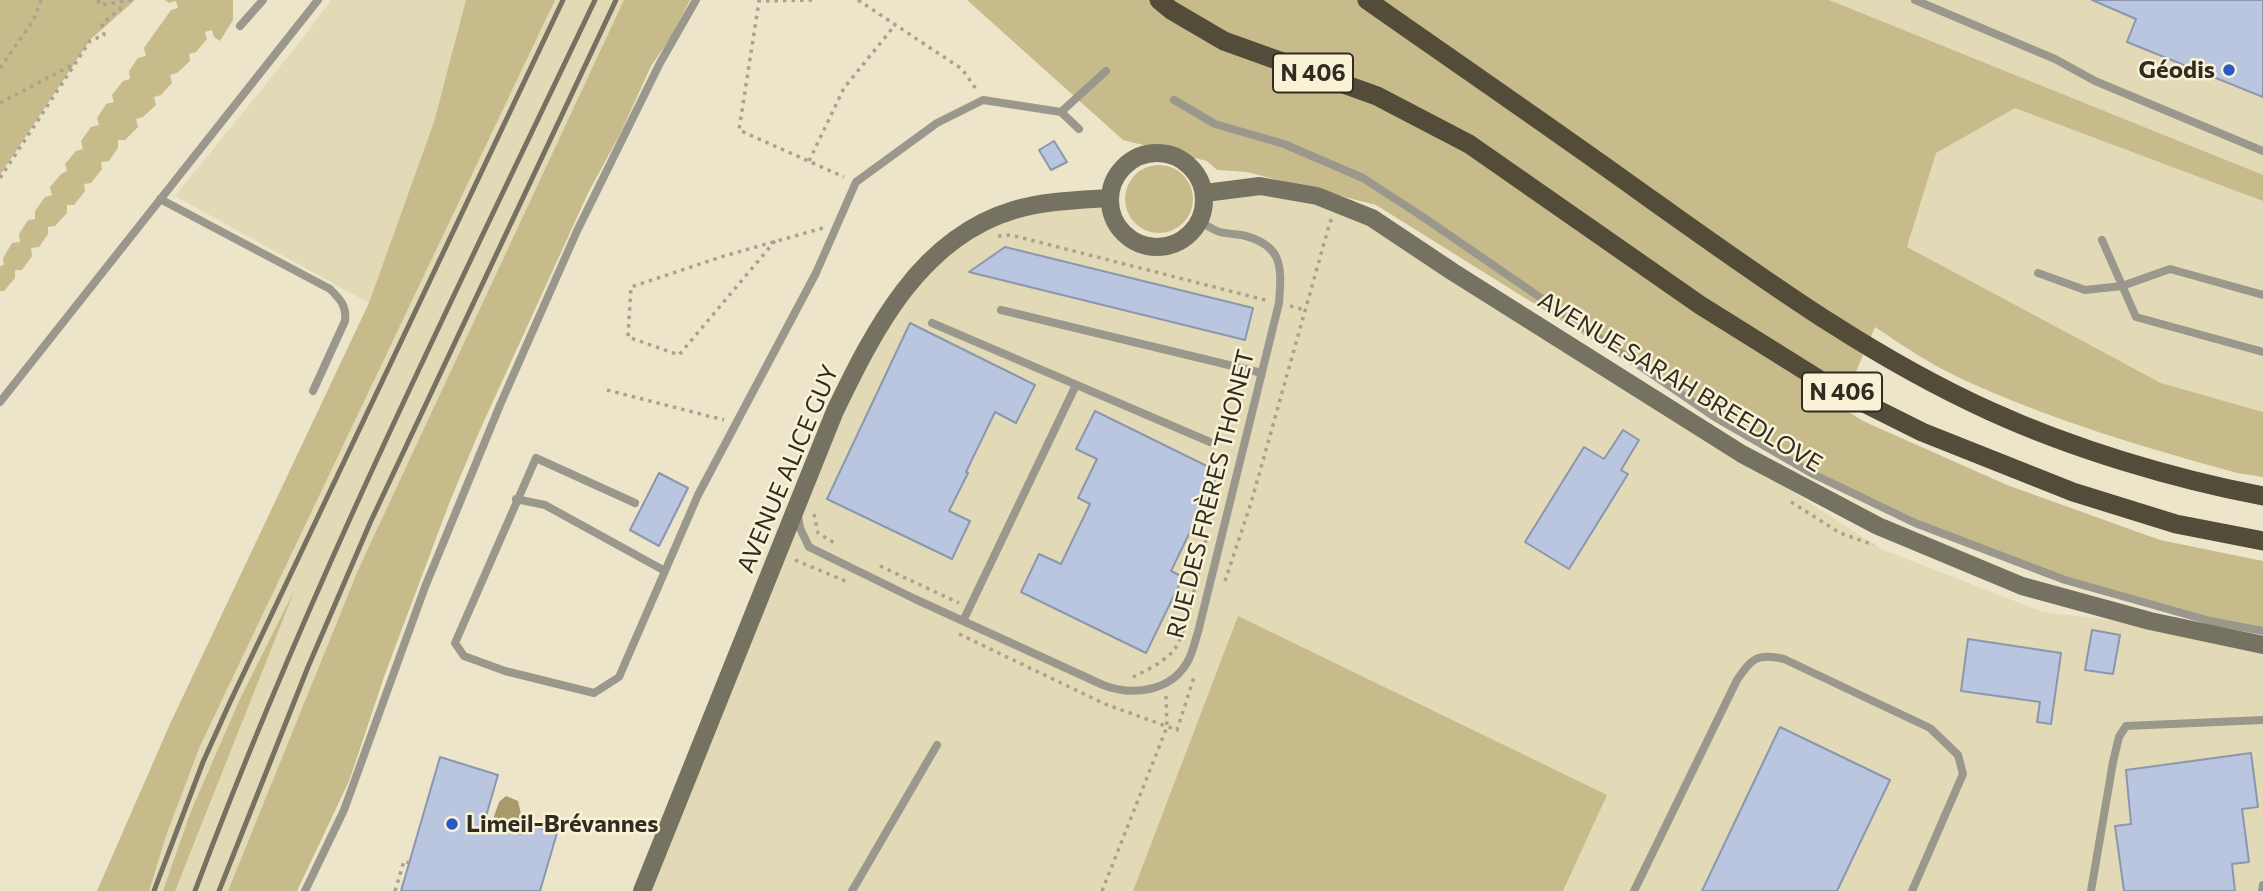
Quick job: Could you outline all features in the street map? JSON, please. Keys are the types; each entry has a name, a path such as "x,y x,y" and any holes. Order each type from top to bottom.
{"highway":[{"name":"N 406","path":"1159,0 1224,41 1377,96 1469,144 1700,305 1828,385 1922,432 2073,492 2176,524 2263,541"},
{"name":"N 406","path":"1367,0 1742,264 1881,354 1990,412 2081,447 2214,486 2263,496"}],"main road":[{"path":"1163,152 1179,157 1194,170 1205,193 1205,206 1200,221 1187,237 1170,246 1149,247 1133,241 1120,230 1111,214 1109,198 1114,178 1127,163 1143,154 1163,152"},
{"name":"AVENUE SARAH BREEDLOVE","path":"1205,193 1260,186 1317,196 1372,218 1742,454 1878,526 2022,586 2150,621 2263,645"},
{"name":"AVENUE ALICE GUY","path":"642,891 805,511 835,411 864,350 898,296 935,256 972,227 1014,210 1067,201 1109,198"}],"lane":[{"path":"240,26 262,0"},
{"path":"0,402 318,0"},
{"path":"305,891 344,810 425,587 511,380 577,231 660,63 696,0"},
{"path":"1915,0 2055,59 2095,81 2263,151"},
{"path":"1061,112 1106,71"},
{"path":"635,503 536,458 455,643 464,656 505,671 594,692 619,677 698,495 816,273 856,182 937,123 983,100 1061,112 1079,129"},
{"path":"1174,100 1215,124 1284,144 1363,178 1713,416 1813,474 1914,523 2065,580 2210,621 2263,631"},
{"path":"160,199 330,289 342,302 346,312 345,321 313,391"},
{"name":"RUE DES FRÈRES THONET","path":"1166,683 1179,674 1194,645 1279,303 1280,282 1275,253 1267,244 1242,235 1218,232 1200,221"},
{"path":"2102,240 2136,317 2263,352"},
{"path":"2038,273 2085,290 2122,286 2170,269 2263,295"},
{"path":"1001,310 1262,373"},
{"path":"932,323 1210,442"},
{"path":"963,621 1076,385"},
{"path":"516,499 545,505 665,571"},
{"path":"805,511 804,538 813,549 963,621 1119,692 1152,689 1166,683"},
{"path":"1634,891 1737,680 1749,662 1765,655 1784,659 1930,728 1958,755 1963,774 1912,891"},
{"path":"2091,891 2113,762 2119,737 2126,726 2263,720"},
{"path":"852,891 937,745"},
{"path":"2262,891 2263,885"}],"path":[{"path":"0,68 33,21 41,0"},
{"path":"98,0 100,5 132,0"},
{"path":"812,0 759,1 739,130 856,182"},
{"path":"858,0 962,69 983,100"},
{"path":"0,178 90,41 104,35 102,24 120,9 119,3"},
{"path":"809,161 844,88 895,24"},
{"path":"0,103 73,65"},
{"path":"1222,591 1251,503 1330,222 1340,213"},
{"path":"775,242 679,355 628,337 631,287 775,242 838,223"},
{"path":"996,236 1011,235 1305,310"},
{"path":"1263,312 1266,300"},
{"path":"607,390 736,423"},
{"path":"1782,496 1840,534 1878,546"},
{"path":"795,560 804,538 805,511"},
{"path":"1128,680 1176,649 1184,628 1208,533"},
{"path":"1136,714 1177,730 1197,667"},
{"path":"1102,891 1167,727 1166,683"},
{"path":"395,891 404,861 409,863"}],"shaded area":[{"path":"0,0 135,0 90,40 0,175"},
{"path":"165,0 233,0 233,20 220,41 214,37 212,30 205,32 207,39 196,52 189,54 190,61 177,73 170,75 172,83 161,95 154,97 156,105 143,117 136,119 138,127 125,140 118,140 118,148 109,161 101,162 102,169 91,183 84,184 85,191 74,205 67,205 67,213 55,226 48,227 48,234 39,247 31,248 32,256 22,270 15,270 15,278 4,291 0,291 0,266 4,265 3,258 12,243 20,242 19,234 28,220 35,219 35,211 45,197 52,195 50,187 67,171 65,164 76,151 83,149 81,141 91,127 99,125 97,118 106,104 114,102 112,95 123,81 130,79 129,71 138,58 146,56 144,48 171,10 178,8 176,1 169,3"},
{"path":"331,0 690,0 671,37 651,66 621,132 588,193 479,432 385,674 349,781 297,891 99,891 235,587 369,303 175,196"},
{"path":"466,0 555,0 200,746 167,833 149,891 97,891 170,724 369,303 434,122"},
{"path":"624,0 690,0 671,37 651,66 621,132 588,193 479,432 385,674 349,781 297,891 228,891 359,568"},
{"path":"967,0 1829,0 2263,175 2263,201 2015,108 1936,153 1907,247 2161,383 2263,412 2263,477 2237,473 2167,453 2029,407 1951,374 1875,327 1841,407 1863,421 2007,485 2160,540 2263,561 2263,631 2065,580 1915,523 1813,474 1719,419 1376,205 1247,172 1217,170 1207,161 1123,140"},
{"path":"1801,0 2263,0 2263,412 2161,383 1907,248 1961,69"},
{"path":"1159,165 1172,168 1183,175 1190,186 1193,199 1190,212 1183,223 1172,230 1159,233 1146,230 1135,223 1128,212 1125,199 1128,186 1135,175 1146,168"},
{"path":"1205,193 1317,196 1453,272 1881,549 2043,612 2263,638 2263,891 1563,891 1606,795 1238,616 1133,891 642,891 835,411 898,296 949,245 1014,210 1094,199 1149,247 1187,237"},
{"path":"295,589 175,891 163,891 191,811 240,699"},
{"path":"1238,616 1607,795 1563,891 1133,891"},
{"path":"506,796 518,801 521,814 515,832 491,825 499,802"}],"building":[{"name":"Géodis","path":"2092,0 2263,0 2263,97 2127,42 2136,19"},
{"path":"1054,141 1067,162 1051,170 1039,150"},
{"path":"1005,247 1253,308 1245,340 969,272"},
{"path":"910,323 1035,385 1016,423 995,412 966,472 968,473 949,511 970,521 952,559 827,499"},
{"path":"1095,411 1219,472 1171,571 1183,577 1146,653 1021,592 1039,554 1061,564 1090,504 1078,498 1097,459 1076,449"},
{"path":"1623,430 1639,440 1621,470 1628,474 1569,569 1525,542 1584,447 1604,459"},
{"path":"659,473 688,488 659,546 630,530"},
{"path":"2092,630 2120,635 2113,674 2085,670"},
{"path":"1968,639 2061,653 2051,724 2037,722 2040,702 1961,691"},
{"path":"1780,727 1890,780 1837,891 1702,891"},
{"path":"2251,753 2258,807 2242,809 2249,862 2232,864 2235,891 2124,891 2115,826 2131,824 2126,770"},
{"name":"Limeil-Brévannes","path":"440,757 498,775 484,823 522,834 524,824 557,833 540,891 401,891"}],"railway":[{"path":"154,891 203,762 231,700 563,0"},
{"path":"195,891 286,664 385,441 595,0"},
{"path":"219,891 308,667 370,523 616,0"}],"place":[{"name":"Géodis","path":"2229,70"},
{"name":"Limeil-Brévannes","path":"452,824"}]}
